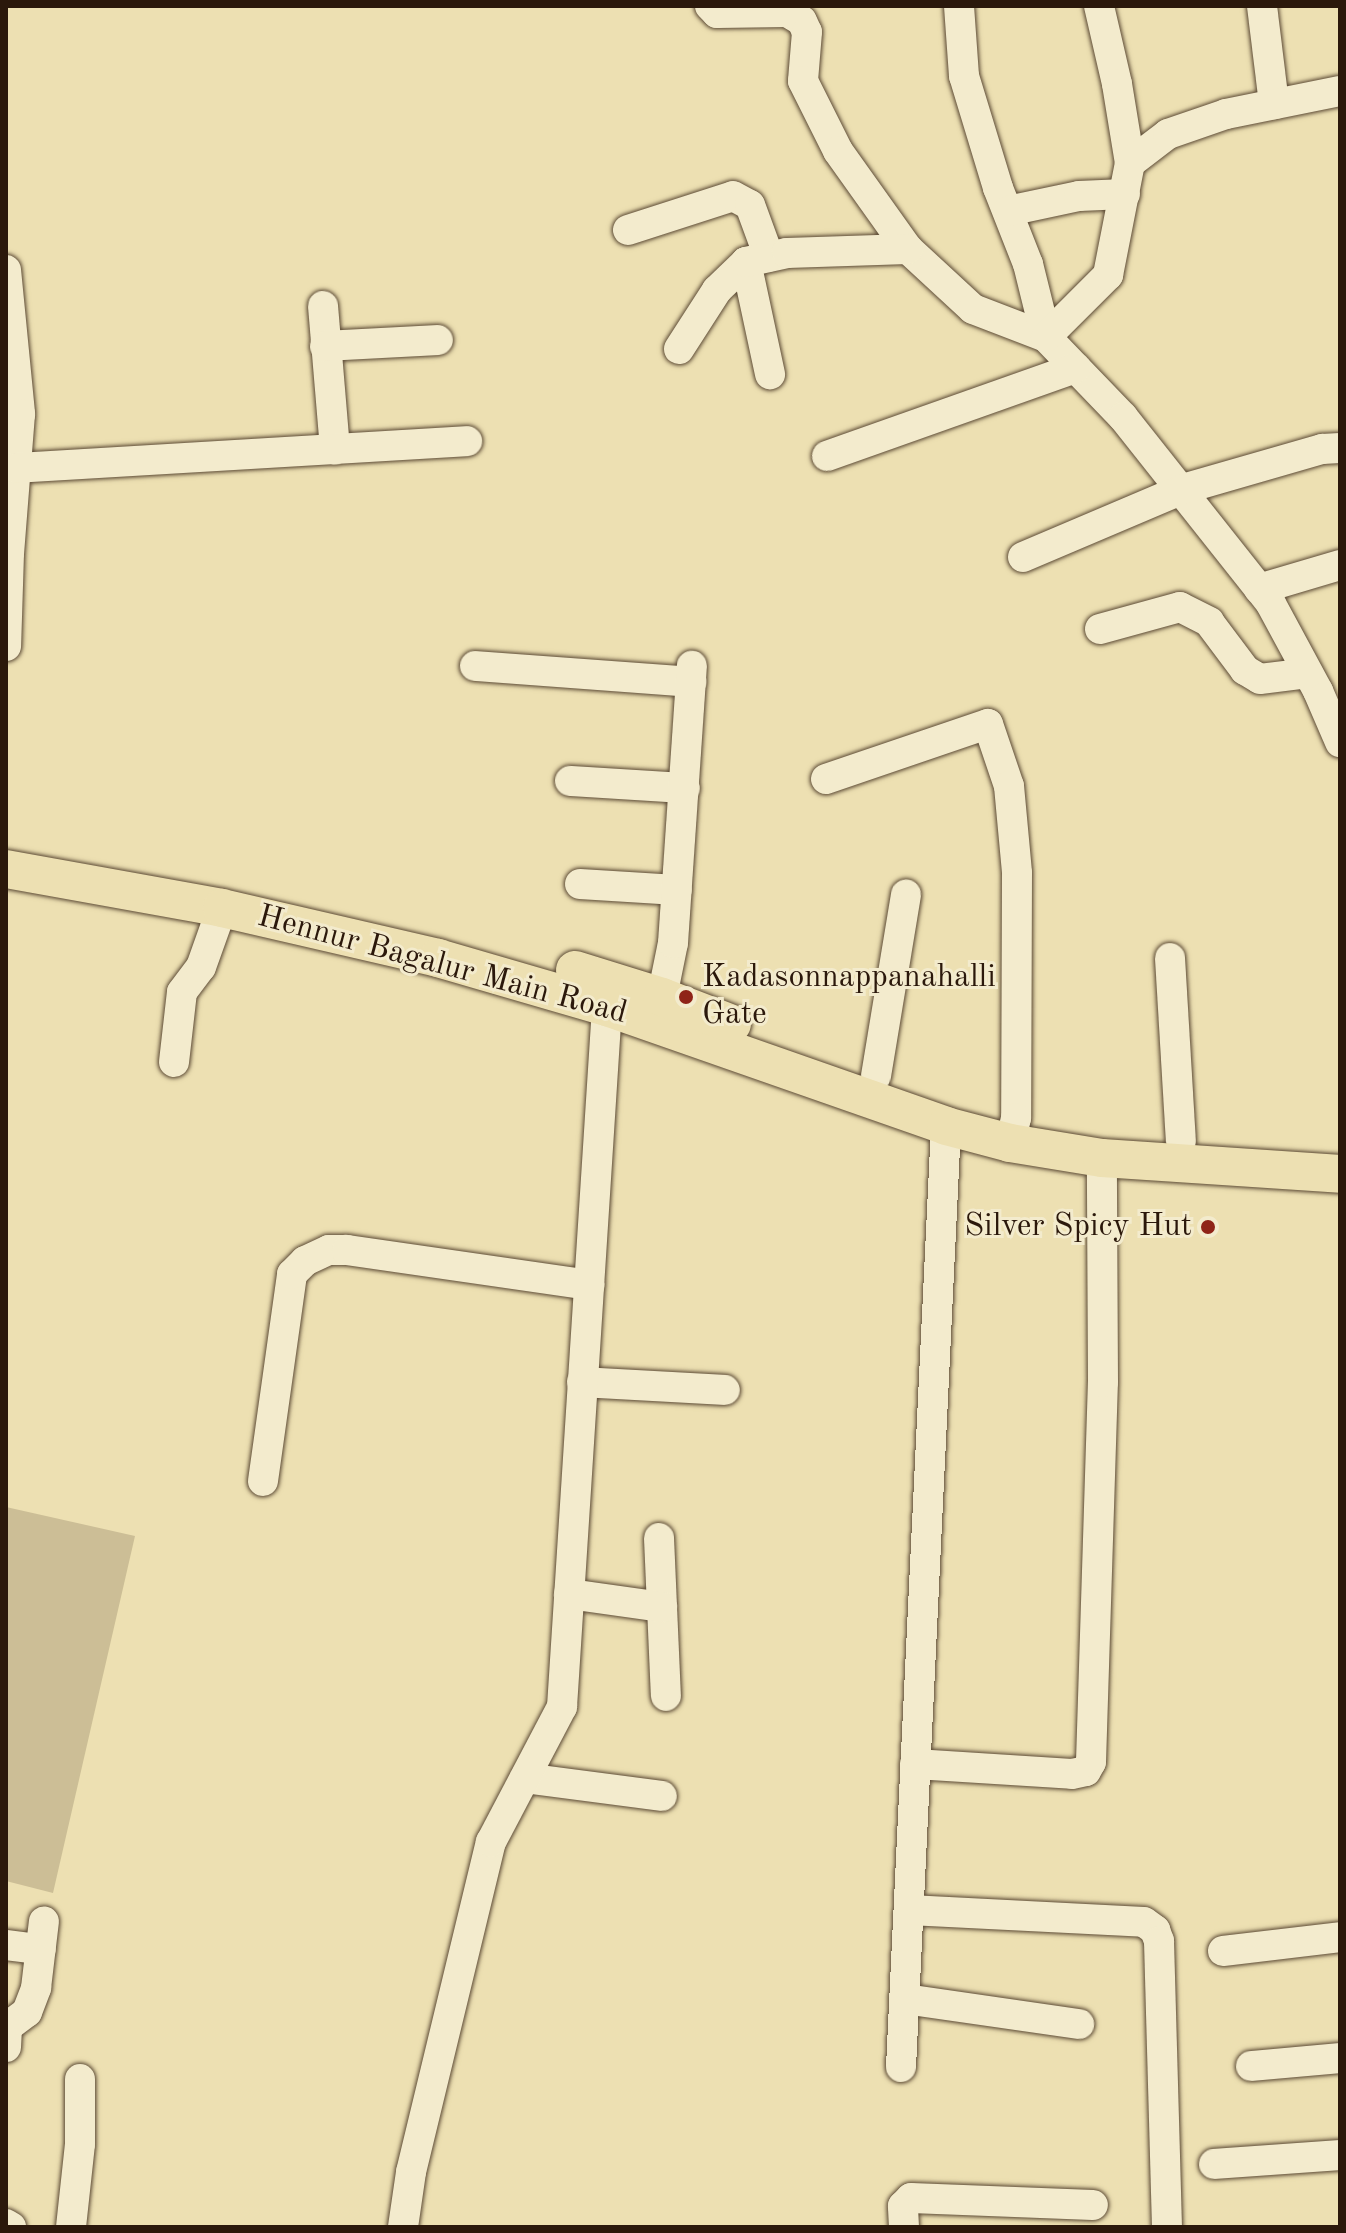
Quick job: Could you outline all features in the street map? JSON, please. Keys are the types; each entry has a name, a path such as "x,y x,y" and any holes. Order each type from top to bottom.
{"main road":[{"name":"Hennur Bagalur Main Road","path":"6,845 229,886 455,937 610,994 946,1126 1340,1149"},
{"name":"Hennur Bagalur Main Road","path":"6,869 222,908 610,994 662,997 876,1076 1013,1131 1102,1158 1340,1174"}],"street":[{"path":"710,6 717,13 787,12 802,21 807,32 803,81 838,151 908,249 973,309 1046,337 1123,417 1271,604 1340,742"},
{"path":"959,6 964,76 1028,264 1046,337"},
{"path":"1046,337 1108,275 1130,163 1117,84 1099,6"},
{"path":"1262,6 1274,104"},
{"path":"1130,163 1168,134 1226,114 1340,91"},
{"path":"1008,211 1079,196 1125,194"},
{"path":"628,230 733,196 750,205 770,374"},
{"path":"679,349 717,290 758,260 908,249"},
{"path":"6,270 20,414 6,646"},
{"path":"323,306 335,449"},
{"path":"325,346 438,340"},
{"path":"827,456 1076,368"},
{"path":"16,468 467,441"},
{"path":"1023,557 1183,489 1322,449 1340,448"},
{"path":"1259,589 1340,565"},
{"path":"1100,629 1180,607 1209,622 1245,670 1260,679 1308,673"},
{"path":"475,666 692,674 673,943 662,997"},
{"path":"826,779 988,724 1009,786 1017,873 1013,1131"},
{"path":"570,781 685,788"},
{"path":"580,884 677,890"},
{"path":"876,1076 906,894"},
{"path":"174,1062 182,992 201,967 222,908"},
{"path":"1170,958 1181,1141"},
{"path":"403,2227 411,2172 491,1842 562,1707 610,994"},
{"path":"901,2067 946,1126"},
{"path":"915,1764 1072,1774 1086,1771 1091,1762 1103,1382 1102,1158"},
{"path":"263,1481 292,1274 305,1261 329,1250 347,1250 589,1285"},
{"path":"582,1382 725,1390"},
{"path":"659,1538 666,1696"},
{"path":"569,1594 662,1607"},
{"path":"525,1778 662,1796"},
{"path":"909,1910 1144,1922 1155,1930 1159,1941 1167,2227"},
{"path":"6,1945 42,1935 36,1988 27,2012 7,2027 6,2047"},
{"path":"1223,1951 1340,1937"},
{"path":"905,1999 1079,2024"},
{"path":"1251,2066 1340,2058"},
{"path":"71,2227 80,2144 80,2079"},
{"path":"1214,2164 1340,2155"},
{"path":"904,2227 903,2206 911,2198 1093,2205"},
{"path":"6,2224 11,2227"}],"shaded area":[{"path":"6,1507 135,1536 53,1893 6,1881"}],"place":[{"name":"Kadasonnappanahalli Gate","path":"686,997"},
{"name":"Silver Spicy Hut","path":"1208,1227"}]}
